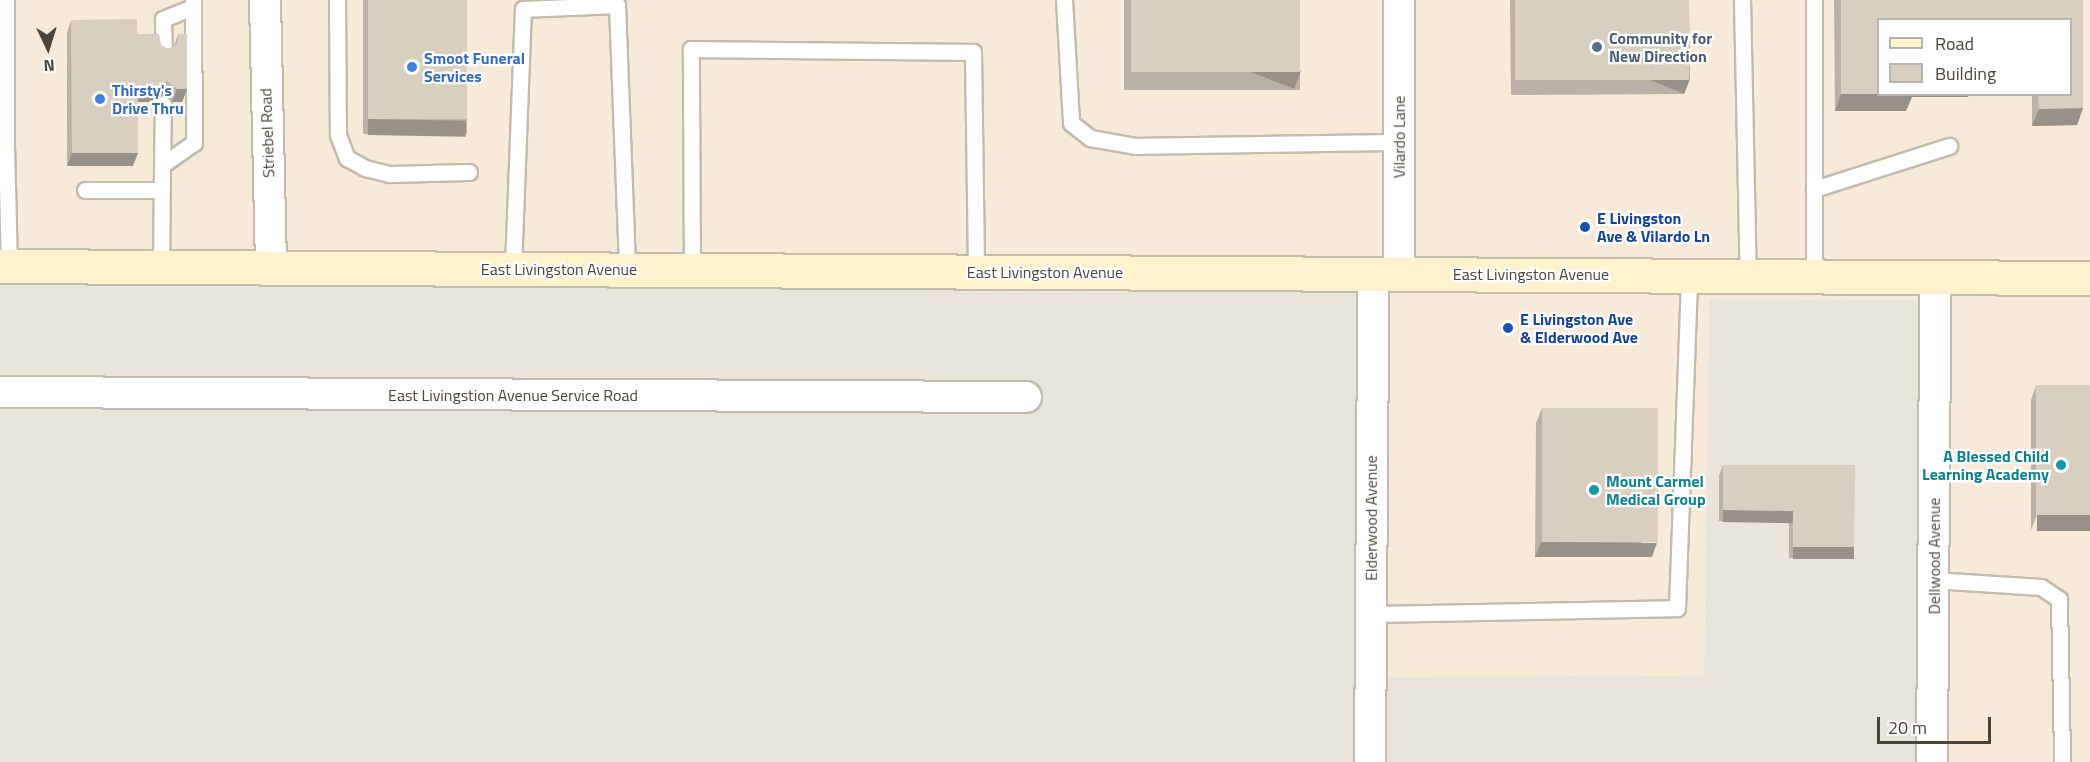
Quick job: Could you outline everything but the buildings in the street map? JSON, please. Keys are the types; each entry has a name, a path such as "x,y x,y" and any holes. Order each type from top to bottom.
{"main road":[{"name":"East Livingston Avenue","path":"4,266 2090,278"}],"street":[{"name":"Striebel Road","path":"265,0 271,267"},
{"name":"Vilardo Lane","path":"1386,274 1399,142 1398,0"},
{"name":"Elderwood Avenue","path":"1370,762 1371,614 1386,274"},
{"name":"Dellwood Avenue","path":"1932,762 1935,277"},
{"name":"East Livingstion Avenue Service Road","path":"0,392 1026,397"}],"lane":[{"path":"4,266 3,145 6,0"},
{"path":"337,0 338,135 347,158 364,168 389,174 469,172"},
{"path":"1064,0 1071,123 1090,138 1136,146 1399,142"},
{"path":"1742,0 1748,276"},
{"path":"1814,0 1814,276"},
{"path":"162,165 194,143 193,4 163,20 164,52"},
{"path":"513,268 523,9 618,5 627,269"},
{"path":"692,270 691,49 973,52 976,271"},
{"path":"161,266 163,104"},
{"path":"1814,189 1949,146"},
{"path":"85,190 161,189"},
{"path":"1371,614 1677,608 1689,275"},
{"path":"1933,580 2041,587 2059,599 2062,762"}],"shaded area":[{"path":"0,0 2090,0 2090,762 1941,762 1938,300 1709,299 1704,676 1369,677 1377,282 0,275"},
{"path":"0,275 1377,282 1704,676 1709,299 1938,300 1941,762 0,762"}],"place":[{"name":"Community for New Direction","path":"1597,47"},
{"name":"Smoot Funeral Services","path":"412,67"},
{"name":"Thirsty's Drive Thru","path":"100,99"},
{"name":"E Livingston Ave & Vilardo Ln","path":"1585,227"},
{"name":"E Livingston Ave & Elderwood Ave","path":"1508,328"},
{"name":"A Blessed Child Learning Academy","path":"2061,465"},
{"name":"Mount Carmel Medical Group","path":"1594,490"}]}
